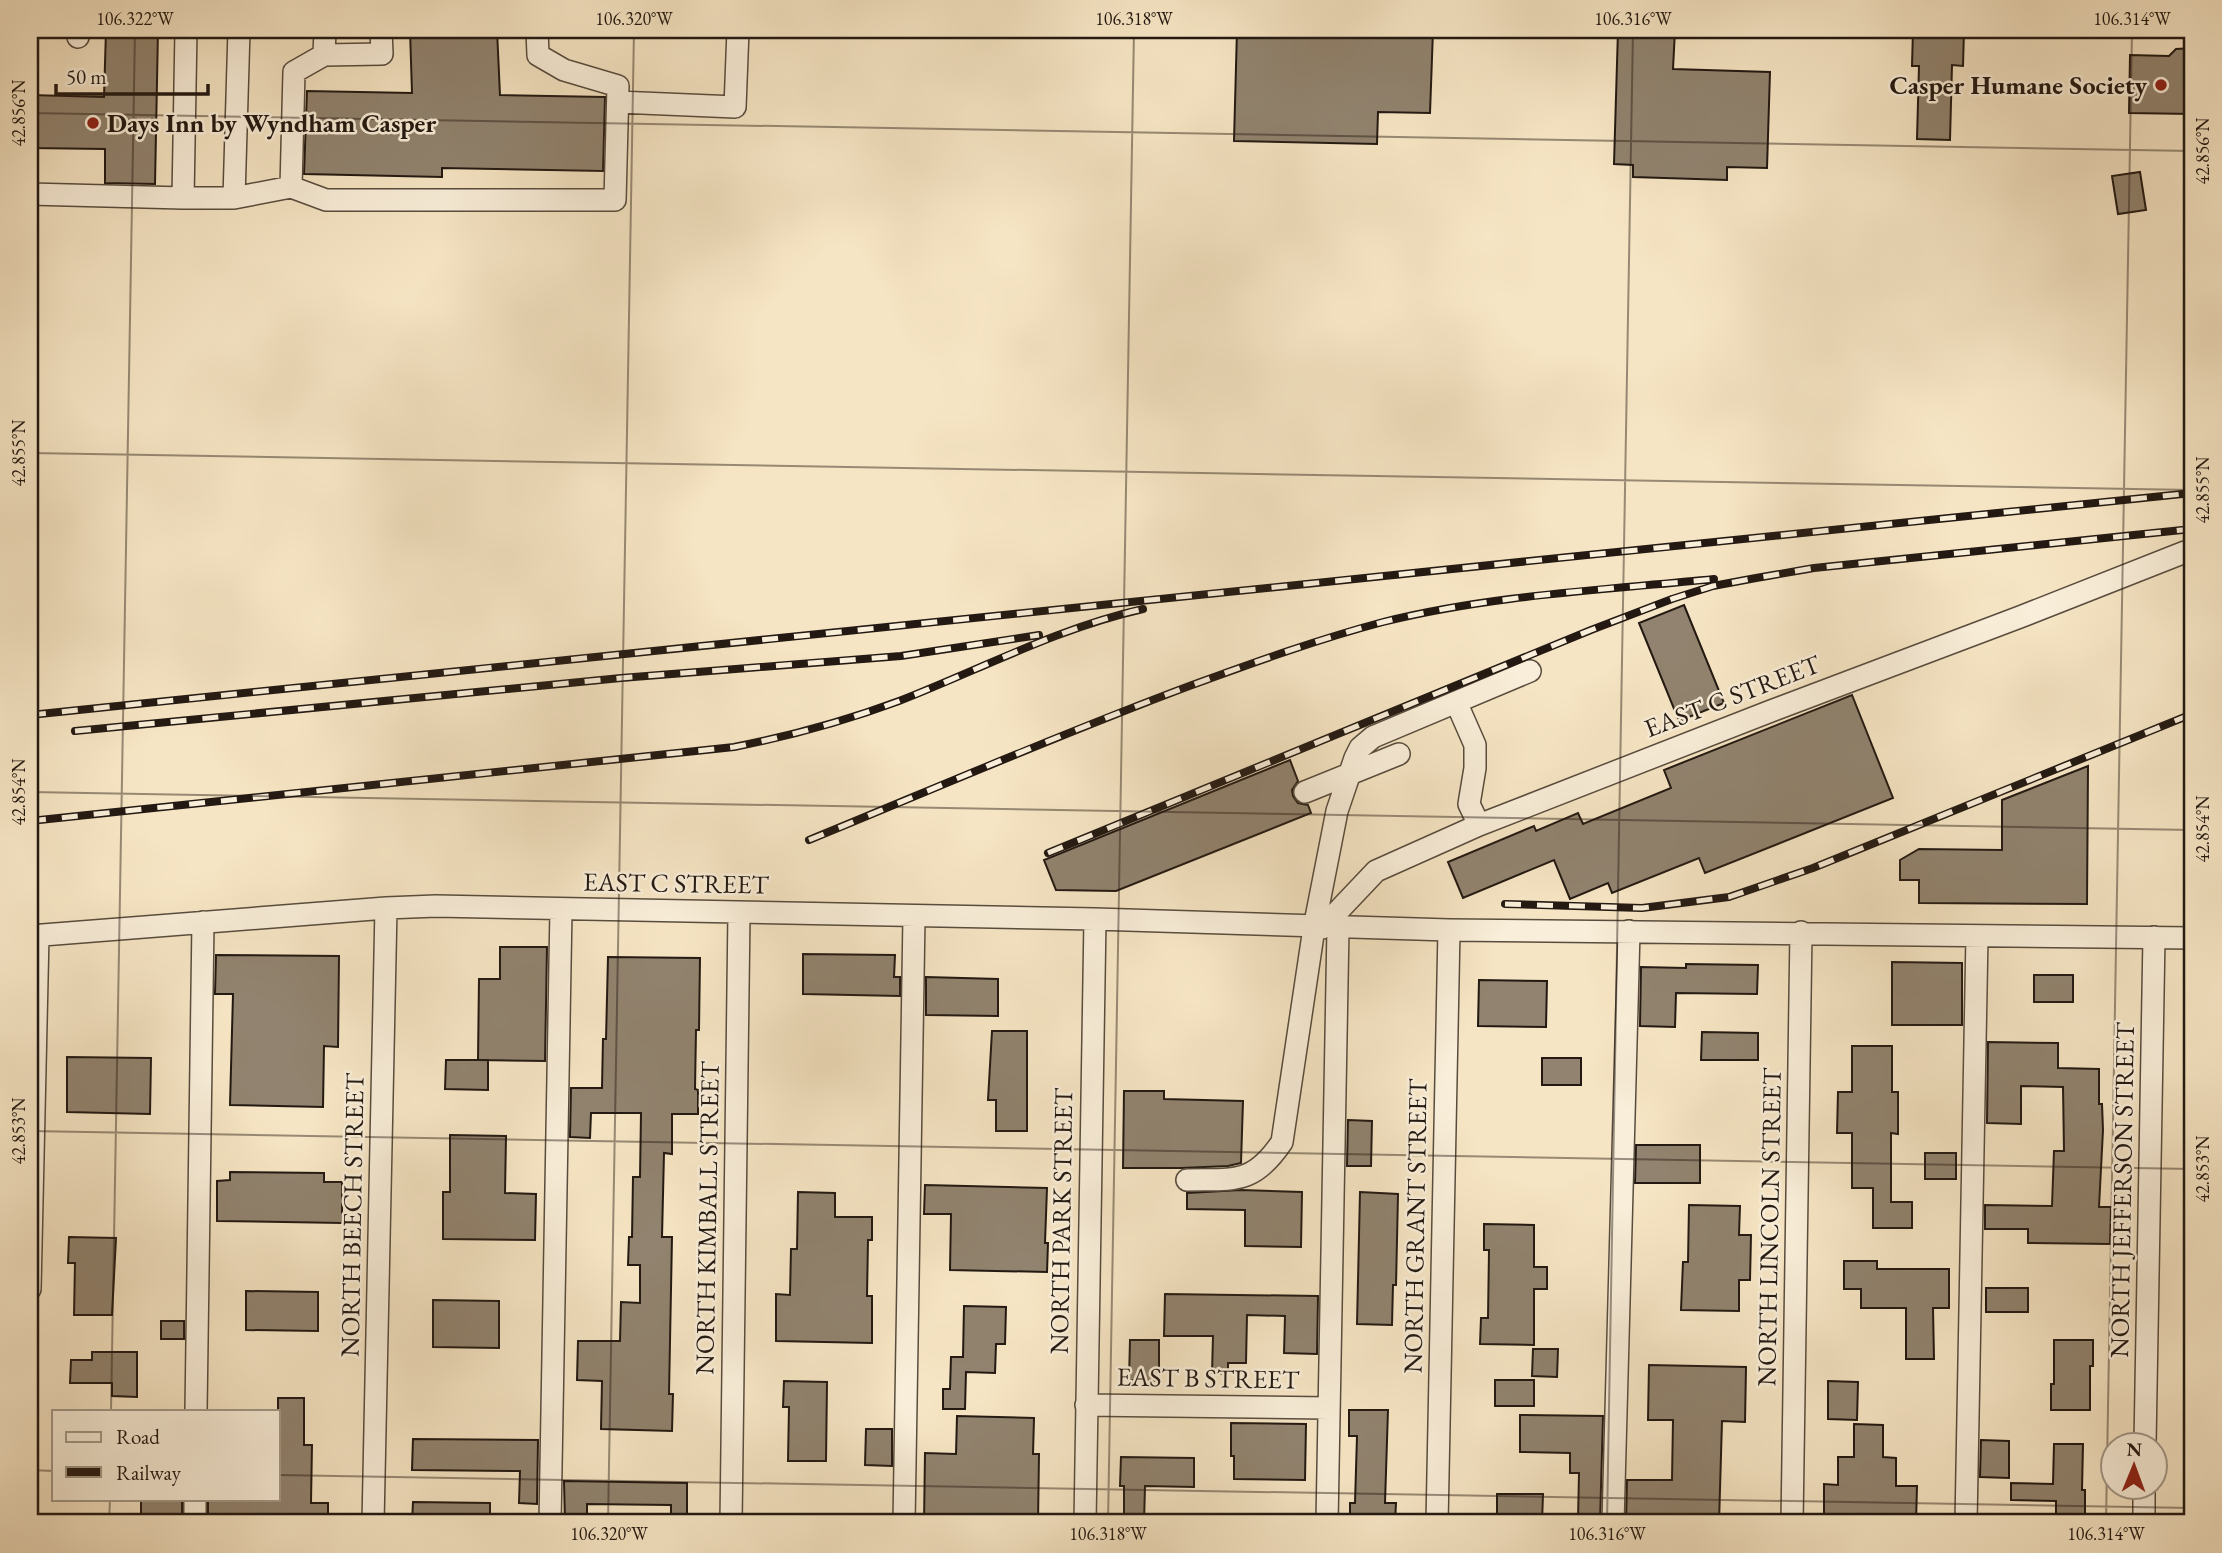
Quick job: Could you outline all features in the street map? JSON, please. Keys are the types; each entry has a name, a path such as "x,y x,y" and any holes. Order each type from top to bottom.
{"street":[{"path":"183,198 186,30"},
{"path":"234,198 239,30"},
{"path":"324,30 324,55"},
{"path":"291,187 294,72 324,55 382,54 382,30"},
{"path":"30,194 234,198 291,187 326,200 615,201 618,86 564,70 538,55 537,30"},
{"path":"618,102 736,107 738,30"},
{"name":"EAST C STREET","path":"1325,928 1376,871 1479,825 2185,552"},
{"path":"1186,1181 1242,1178 1268,1163 1282,1142 1325,928 1337,811 1360,748 1373,737 1457,704 1530,671"},
{"path":"1457,704 1475,745 1475,768 1469,804 1479,825"},
{"path":"1305,792 1399,754"},
{"name":"EAST C STREET","path":"34,936 436,906 1095,919 1325,928 2192,938"},
{"name":"NORTH BEECH STREET","path":"373,1523 386,908"},
{"path":"550,1523 561,909"},
{"name":"NORTH KIMBALL STREET","path":"731,1523 739,913"},
{"path":"904,1523 914,917"},
{"name":"NORTH PARK STREET","path":"1085,1523 1095,919"},
{"path":"196,1410 203,922"},
{"path":"1325,928 1329,1408 1327,1523"},
{"name":"NORTH GRANT STREET","path":"1437,1523 1449,930"},
{"path":"1613,1523 1629,931"},
{"name":"NORTH LINCOLN STREET","path":"1792,1523 1801,932"},
{"path":"30,1289 34,936"},
{"path":"1966,1523 1977,936"},
{"name":"NORTH JEFFERSON STREET","path":"2145,1430 2154,937"},
{"name":"EAST B STREET","path":"1086,1405 1329,1408"},
{"path":"195,1500 195,1523"},
{"path":"2144,1500 2144,1523"}],"building":[{"name":"Days Inn by Wyndham Casper","path":"106,30 158,30 155,184 105,183 105,149 30,148 30,95 104,97"},
{"path":"410,30 497,30 500,95 605,97 603,171 442,168 442,177 304,174 307,91 412,93"},
{"path":"1237,30 1433,30 1430,113 1378,112 1377,144 1234,141"},
{"path":"1618,30 1675,30 1673,69 1770,72 1767,168 1727,167 1727,180 1633,177 1633,165 1614,164"},
{"path":"1913,30 1964,30 1963,66 1952,65 1950,140 1917,139 1919,66 1912,66"},
{"name":"Casper Humane Society","path":"2192,48 2192,114 2129,113 2130,55 2169,56 2176,49"},
{"path":"2140,172 2146,210 2118,214 2112,176"},
{"path":"1684,605 1724,703 1679,721 1639,623"},
{"path":"1852,695 1893,798 1705,873 1699,858 1612,893 1608,883 1570,899 1554,860 1463,898 1448,862 1534,826 1536,831 1578,813 1583,824 1671,788 1664,770"},
{"path":"1290,760 1298,781 1292,790 1293,796 1298,803 1308,805 1311,813 1116,891 1056,890 1044,860"},
{"path":"2088,766 2087,904 1919,903 1919,880 1900,880 1900,860 1919,849 2002,850 2002,800"},
{"path":"500,947 547,947 545,1061 478,1060 479,979 500,979"},
{"path":"803,954 895,955 894,977 900,977 900,996 803,994"},
{"path":"216,955 339,956 338,1047 324,1046 323,1107 230,1105 233,994 215,994"},
{"path":"608,957 700,958 695,1089 698,1090 698,1114 672,1114 672,1154 664,1153 662,1237 672,1237 669,1394 673,1394 672,1431 601,1429 602,1381 577,1380 578,1341 620,1341 621,1302 640,1303 640,1265 628,1265 629,1237 632,1237 633,1177 640,1177 641,1113 591,1113 590,1138 570,1137 571,1088 602,1088"},
{"path":"1892,962 1962,963 1962,1025 1892,1025"},
{"path":"1686,964 1758,965 1757,994 1676,993 1675,1027 1640,1026 1641,967 1686,968"},
{"path":"2034,975 2073,975 2073,1002 2034,1002"},
{"path":"926,977 998,979 998,1016 926,1015"},
{"path":"1479,980 1547,981 1546,1027 1478,1026"},
{"path":"992,1031 1027,1031 1027,1131 996,1131 996,1100 988,1100"},
{"path":"1702,1032 1758,1033 1758,1060 1701,1060"},
{"path":"1988,1042 2058,1043 2058,1068 2099,1069 2099,1104 2102,1104 2103,1130 2099,1207 2111,1207 2110,1244 2028,1243 2028,1229 1985,1229 1985,1205 2052,1206 2054,1151 2064,1151 2063,1087 2021,1086 2021,1124 1987,1123"},
{"path":"1852,1046 1892,1046 1892,1092 1898,1092 1898,1134 1891,1133 1891,1202 1912,1202 1912,1228 1873,1228 1873,1188 1852,1188 1852,1133 1837,1133 1838,1092 1852,1092"},
{"path":"67,1057 151,1058 150,1114 67,1112"},
{"path":"1542,1058 1581,1058 1581,1085 1542,1085"},
{"path":"446,1060 488,1060 488,1090 445,1089"},
{"path":"1124,1091 1164,1091 1164,1099 1243,1101 1241,1163 1181,1168 1123,1168"},
{"path":"1348,1120 1372,1121 1371,1166 1347,1166"},
{"path":"450,1135 506,1136 505,1193 536,1194 535,1240 443,1239 443,1192 450,1192"},
{"path":"1636,1145 1700,1145 1700,1183 1635,1183"},
{"path":"1925,1153 1956,1153 1956,1179 1925,1179"},
{"path":"230,1172 324,1173 324,1182 342,1182 342,1223 217,1221 217,1181 230,1180"},
{"path":"925,1185 1047,1188 1047,1272 950,1270 951,1214 924,1214"},
{"path":"1241,1190 1302,1192 1301,1247 1245,1246 1245,1210 1187,1209 1187,1193"},
{"path":"798,1192 835,1193 835,1217 872,1217 872,1240 868,1240 867,1296 872,1296 872,1343 776,1341 776,1294 790,1295 791,1249 797,1249"},
{"path":"1360,1192 1398,1194 1396,1285 1393,1285 1392,1325 1357,1324"},
{"path":"1689,1205 1740,1206 1739,1235 1751,1235 1750,1280 1739,1280 1739,1311 1681,1310 1683,1262 1688,1262"},
{"path":"1484,1224 1534,1225 1534,1267 1547,1267 1547,1289 1534,1289 1534,1345 1480,1344 1481,1318 1488,1318 1489,1250 1484,1250"},
{"path":"69,1237 116,1238 112,1315 74,1315 75,1263 68,1263"},
{"path":"1844,1261 1877,1261 1877,1269 1949,1269 1949,1308 1933,1308 1934,1359 1906,1359 1906,1308 1861,1308 1861,1289 1844,1289"},
{"path":"1986,1288 2028,1288 2028,1312 1986,1312"},
{"path":"246,1291 318,1292 318,1331 246,1330"},
{"path":"1165,1294 1318,1296 1317,1354 1284,1353 1285,1316 1247,1315 1246,1363 1228,1363 1228,1374 1212,1373 1213,1336 1164,1336"},
{"path":"433,1300 499,1301 499,1348 433,1347"},
{"path":"964,1306 1006,1307 1005,1344 996,1344 995,1373 966,1372 965,1409 943,1409 943,1389 950,1389 951,1357 963,1357"},
{"path":"161,1321 184,1321 184,1339 161,1339"},
{"path":"1130,1340 1159,1340 1159,1381 1129,1380"},
{"path":"2054,1340 2093,1340 2090,1410 2051,1410"},
{"path":"1533,1349 1558,1349 1557,1377 1532,1376"},
{"path":"92,1352 137,1352 137,1397 112,1396 112,1383 70,1383 71,1360 92,1360"},
{"path":"1649,1365 1746,1367 1745,1422 1722,1421 1719,1523 1626,1523 1627,1480 1672,1480 1673,1420 1648,1420"},
{"path":"1495,1380 1534,1380 1534,1406 1495,1406"},
{"path":"784,1381 827,1382 826,1461 788,1461 789,1407 783,1407"},
{"path":"1828,1381 1858,1382 1857,1420 1828,1419"},
{"path":"278,1398 304,1398 304,1445 312,1445 311,1503 328,1503 328,1523 283,1523 283,1519 208,1518 208,1500 280,1500"},
{"path":"1349,1410 1388,1410 1385,1503 1396,1503 1395,1523 1350,1523 1350,1503 1355,1503 1357,1436 1349,1436"},
{"path":"1520,1415 1603,1416 1600,1522 1578,1521 1579,1473 1570,1473 1570,1453 1520,1452"},
{"path":"957,1416 1034,1418 1033,1454 1039,1454 1038,1523 924,1523 925,1453 956,1454"},
{"path":"1231,1423 1306,1424 1305,1480 1234,1479"},
{"path":"1854,1424 1883,1425 1883,1457 1896,1458 1896,1486 1917,1486 1916,1523 1824,1523 1824,1484 1838,1485 1838,1457 1854,1457"},
{"path":"866,1429 892,1429 892,1466 865,1465"},
{"path":"413,1439 538,1440 537,1504 519,1503 520,1471 412,1470"},
{"path":"1981,1440 2009,1441 2009,1478 1980,1477"},
{"path":"2054,1444 2083,1444 2082,1490 2085,1490 2085,1523 2056,1523 2056,1501 2011,1500 2011,1483 2053,1484"},
{"path":"1121,1457 1194,1458 1194,1487 1145,1486 1144,1523 1124,1523 1124,1486 1120,1486"},
{"path":"564,1481 687,1483 687,1523 671,1523 671,1505 587,1504 587,1523 565,1523"},
{"path":"1497,1494 1543,1494 1542,1523 1497,1523"},
{"path":"141,1500 182,1500 182,1523 141,1523"},
{"path":"413,1502 490,1503 490,1523 412,1523"}],"railway":[{"path":"30,715 2192,493"},
{"path":"1048,853 1591,630 1713,586 1814,568 2192,529"},
{"path":"809,840 1144,703 1263,659 1383,622 1506,599 1714,579"},
{"path":"30,821 734,747 817,727 879,708 1050,638 1143,609"},
{"path":"75,731 621,678 901,656 1039,635"},
{"path":"1505,904 1642,908 1729,897 1813,868 2192,714"}],"place":[{"name":"Casper Humane Society","path":"2161,85"},
{"name":"Days Inn by Wyndham Casper","path":"93,123"}]}
